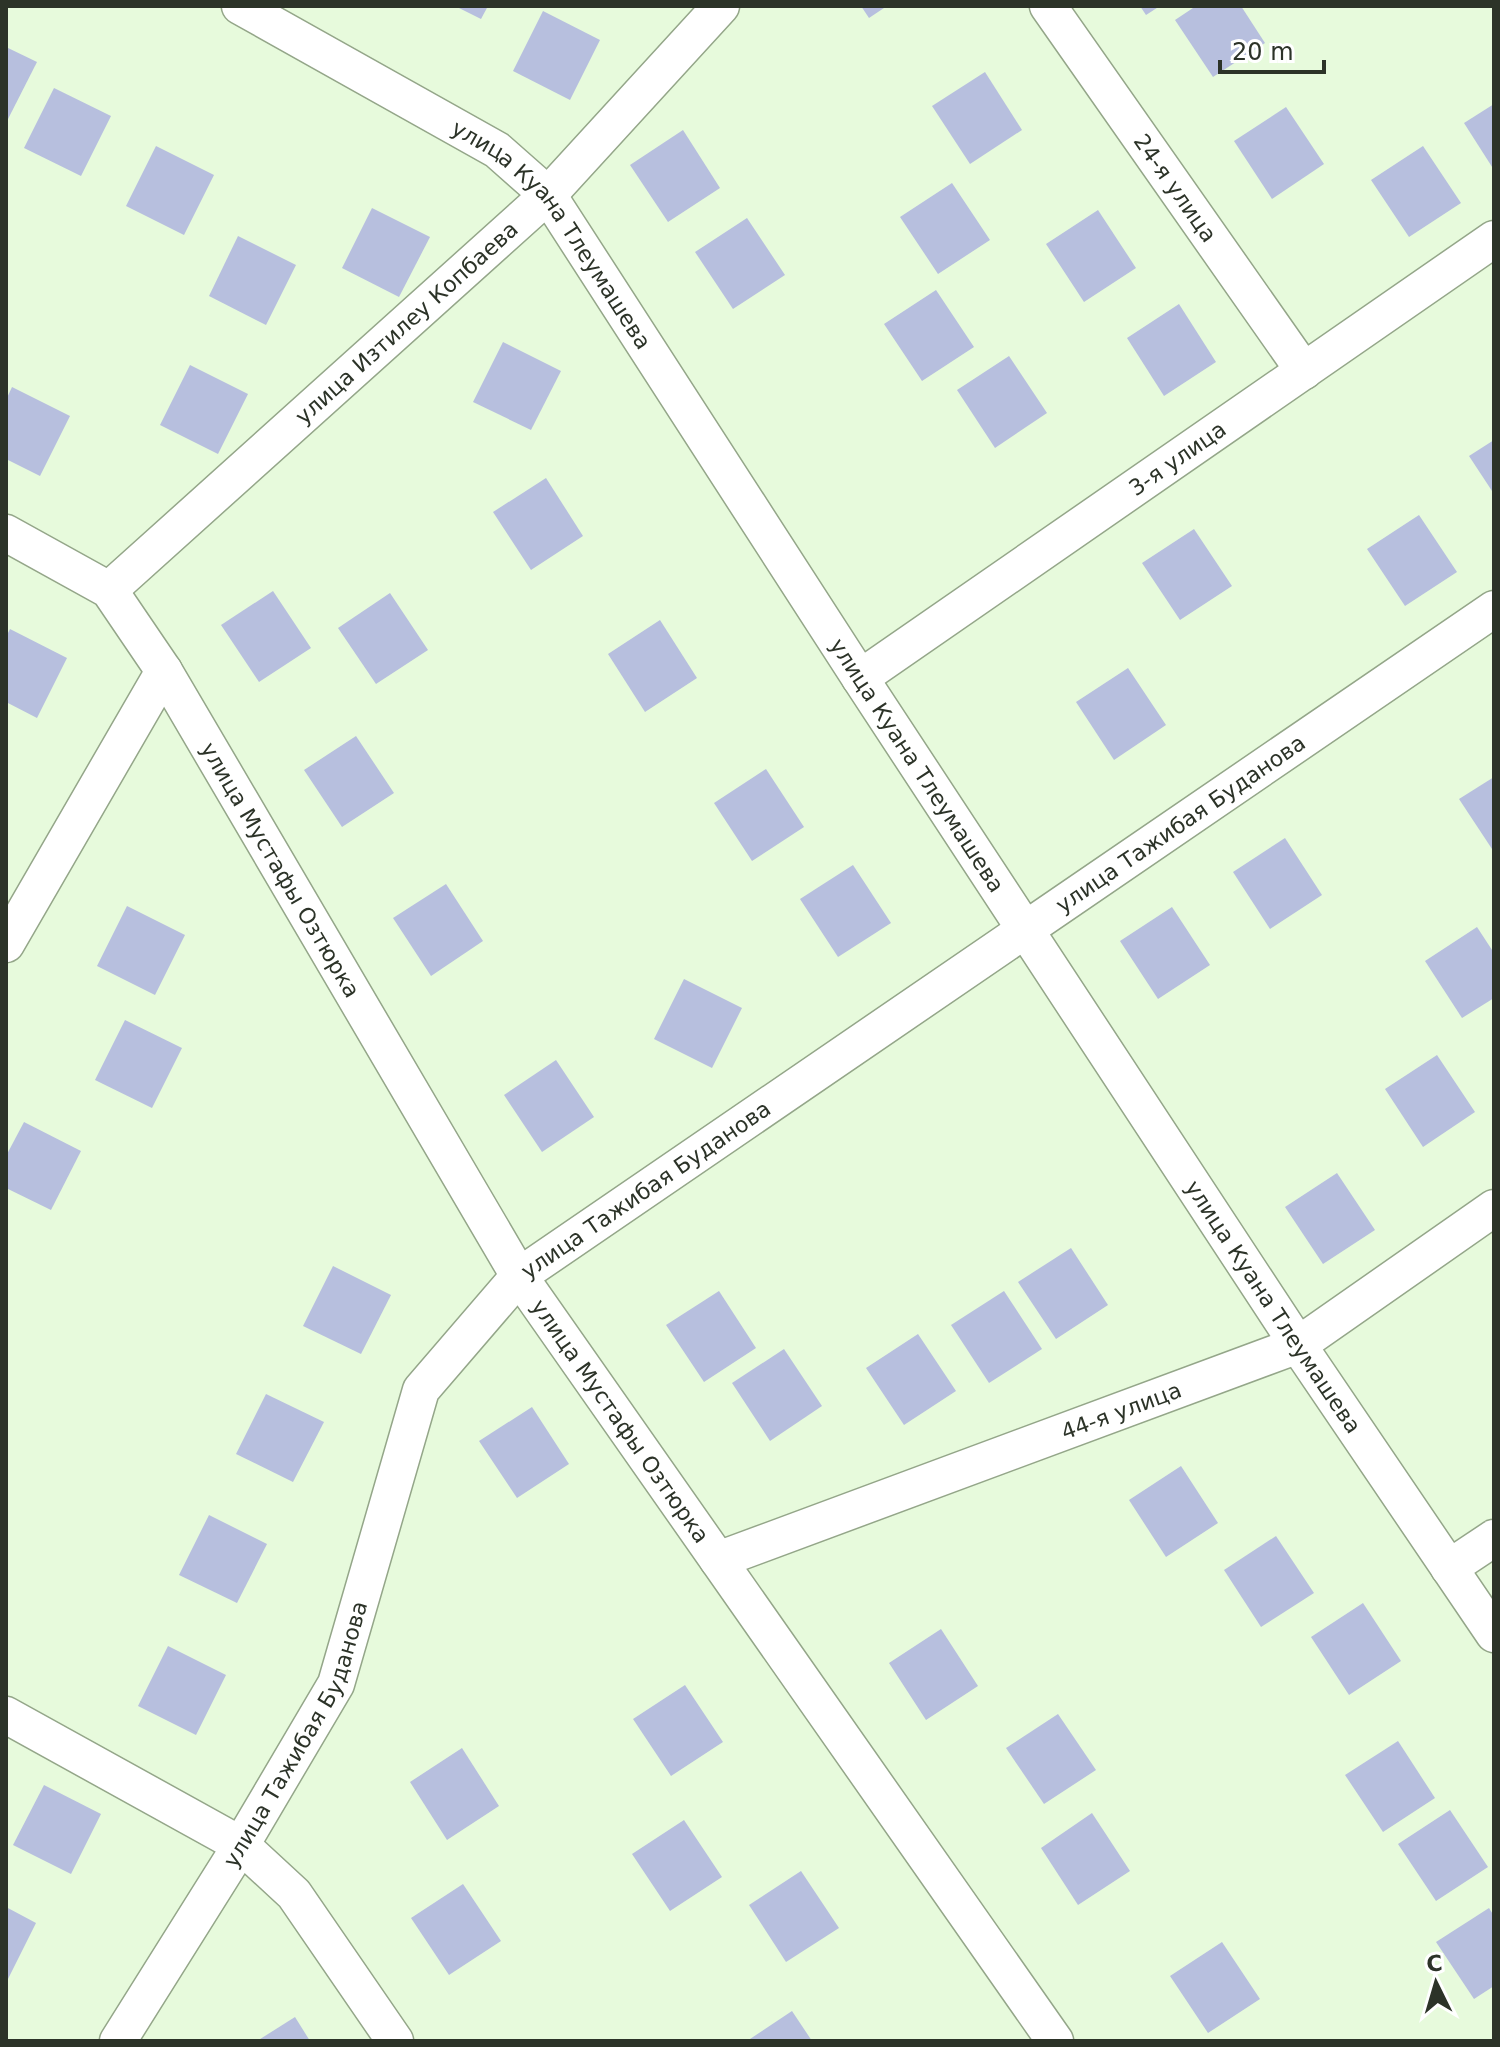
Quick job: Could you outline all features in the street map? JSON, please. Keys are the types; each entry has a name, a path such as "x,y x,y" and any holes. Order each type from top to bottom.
{"street":[{"name":"улица Куана Тлеумашева","path":"240,6 497,150 548,195 860,678 1298,1345 1494,1634"},
{"name":"улица Изтилеу Копбаева","path":"109,590 548,195 721,6"},
{"name":"24-я улица","path":"1048,6 1304,371"},
{"name":"3-я улица","path":"860,678 1494,239"},
{"name":"улица Мустафы Озтюрка","path":"6,533 109,590 164,671 519,1276 1055,2041"},
{"name":"улица Тажибая Буданова","path":"118,2041 241,1845 336,1684 421,1390 519,1276 1494,609"},
{"path":"6,944 164,671"},
{"name":"44-я улица","path":"718,1560 1298,1345 1494,1208"},
{"path":"1449,1568 1494,1538"},
{"path":"6,1715 241,1845 294,1894 395,2041"}],"building":[{"path":"455,6 488,6 481,19"},
{"path":"861,6 887,6 869,18"},
{"path":"1140,6 1160,6 1146,15"},
{"path":"1196,6 1241,6 1265,43 1213,77 1175,20"},
{"path":"543,11 600,40 570,100 513,71"},
{"path":"6,47 37,62 6,123"},
{"path":"985,72 1022,130 970,164 932,106"},
{"path":"54,88 111,116 81,176 24,148"},
{"path":"1494,104 1494,170 1464,123"},
{"path":"1286,107 1324,164 1272,199 1234,141"},
{"path":"683,130 720,188 668,222 630,165"},
{"path":"156,146 214,175 184,235 126,206"},
{"path":"1423,146 1461,203 1409,237 1371,180"},
{"path":"952,183 990,240 938,274 900,217"},
{"path":"372,208 430,237 399,297 342,268"},
{"path":"1098,210 1136,268 1084,302 1046,244"},
{"path":"747,218 785,275 733,309 695,252"},
{"path":"238,236 296,265 266,325 209,296"},
{"path":"936,290 974,347 922,381 884,324"},
{"path":"1179,304 1216,362 1164,396 1127,338"},
{"path":"503,342 561,371 531,430 473,402"},
{"path":"1009,356 1047,413 995,448 957,390"},
{"path":"190,365 248,394 218,454 160,425"},
{"path":"12,387 70,416 40,476 6,459 6,400"},
{"path":"1494,440 1494,494 1469,456"},
{"path":"546,478 583,536 531,570 493,512"},
{"path":"1419,515 1457,572 1405,606 1367,549"},
{"path":"1194,529 1232,586 1180,620 1142,563"},
{"path":"273,591 311,648 259,682 221,625"},
{"path":"390,593 428,650 376,684 338,628"},
{"path":"660,620 697,678 645,712 608,654"},
{"path":"10,629 67,658 37,718 6,702 6,637"},
{"path":"1128,668 1166,725 1114,760 1076,702"},
{"path":"356,736 394,793 342,827 304,770"},
{"path":"766,769 804,827 752,861 714,803"},
{"path":"1494,777 1494,852 1459,799"},
{"path":"1285,838 1322,895 1270,929 1233,872"},
{"path":"853,865 891,923 838,957 800,899"},
{"path":"446,884 483,941 431,976 393,918"},
{"path":"127,906 185,935 155,995 97,966"},
{"path":"1172,907 1210,965 1158,999 1120,941"},
{"path":"1477,927 1494,953 1494,998 1462,1018 1425,961"},
{"path":"684,979 742,1008 712,1068 654,1039"},
{"path":"125,1020 182,1048 152,1108 95,1080"},
{"path":"1437,1055 1475,1112 1423,1147 1385,1089"},
{"path":"556,1060 594,1117 542,1152 504,1095"},
{"path":"24,1122 81,1151 51,1210 6,1188 6,1156"},
{"path":"1337,1173 1375,1230 1323,1264 1285,1207"},
{"path":"1071,1248 1108,1305 1056,1339 1018,1282"},
{"path":"333,1266 391,1295 361,1354 303,1326"},
{"path":"719,1291 756,1348 704,1382 666,1325"},
{"path":"1004,1291 1042,1349 989,1383 951,1325"},
{"path":"918,1334 956,1391 904,1425 866,1368"},
{"path":"784,1349 822,1406 770,1441 732,1383"},
{"path":"266,1394 324,1422 293,1482 236,1454"},
{"path":"532,1407 569,1464 517,1498 479,1441"},
{"path":"1181,1466 1218,1523 1166,1557 1129,1500"},
{"path":"209,1515 267,1544 237,1603 179,1575"},
{"path":"1276,1536 1314,1593 1261,1627 1224,1570"},
{"path":"1363,1603 1401,1661 1349,1695 1311,1637"},
{"path":"941,1629 978,1686 926,1720 889,1663"},
{"path":"168,1646 226,1675 196,1735 138,1706"},
{"path":"685,1685 723,1742 671,1776 633,1719"},
{"path":"1058,1714 1096,1770 1044,1804 1006,1748"},
{"path":"1398,1741 1435,1798 1383,1832 1345,1775"},
{"path":"462,1748 499,1806 447,1840 410,1782"},
{"path":"44,1785 101,1814 71,1874 13,1845"},
{"path":"1450,1810 1488,1867 1436,1901 1398,1844"},
{"path":"1092,1813 1130,1871 1078,1905 1041,1848"},
{"path":"684,1820 722,1877 670,1911 632,1854"},
{"path":"801,1871 839,1928 786,1962 749,1905"},
{"path":"463,1884 501,1941 449,1975 411,1918"},
{"path":"6,1907 36,1923 6,1983"},
{"path":"1489,1908 1494,1916 1494,1986 1474,1999 1436,1942"},
{"path":"1222,1942 1260,1999 1208,2033 1170,1976"},
{"path":"792,2011 812,2041 747,2041"},
{"path":"295,2017 310,2041 257,2041"}]}
